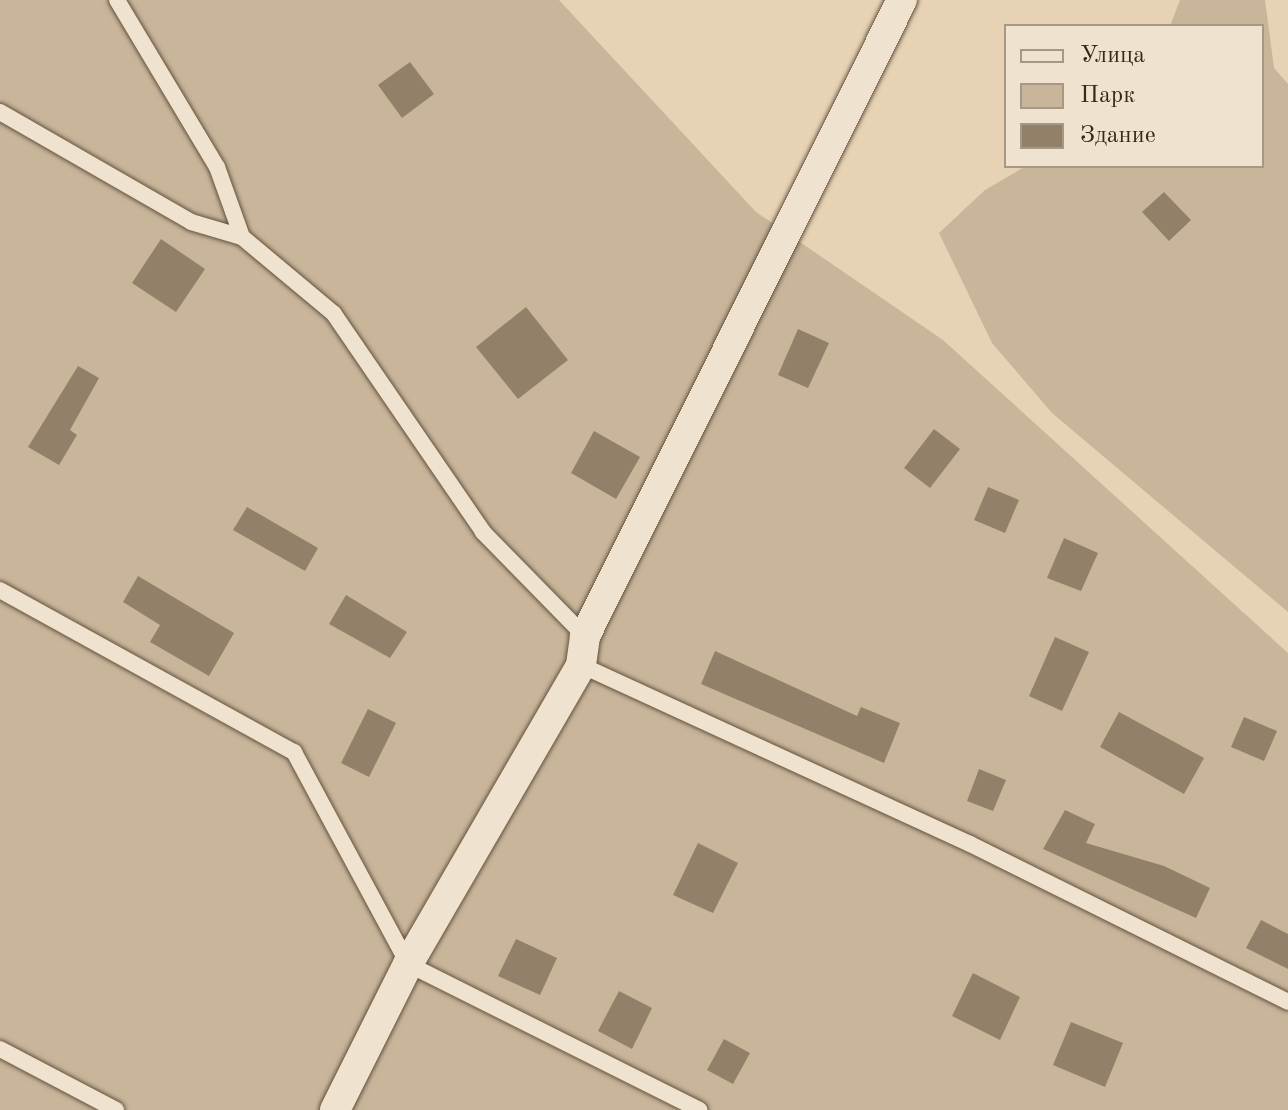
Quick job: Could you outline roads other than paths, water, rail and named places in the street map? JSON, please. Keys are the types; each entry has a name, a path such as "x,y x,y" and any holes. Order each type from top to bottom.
{"street":[{"path":"335,1110 408,964 583,650 902,0"}],"lane":[{"path":"117,0 217,167 242,237"},
{"path":"0,112 191,222 242,237 334,314 483,532 583,650 1288,1002"},
{"path":"0,590 294,752 408,964 699,1110"},
{"path":"0,1049 116,1110"}]}
